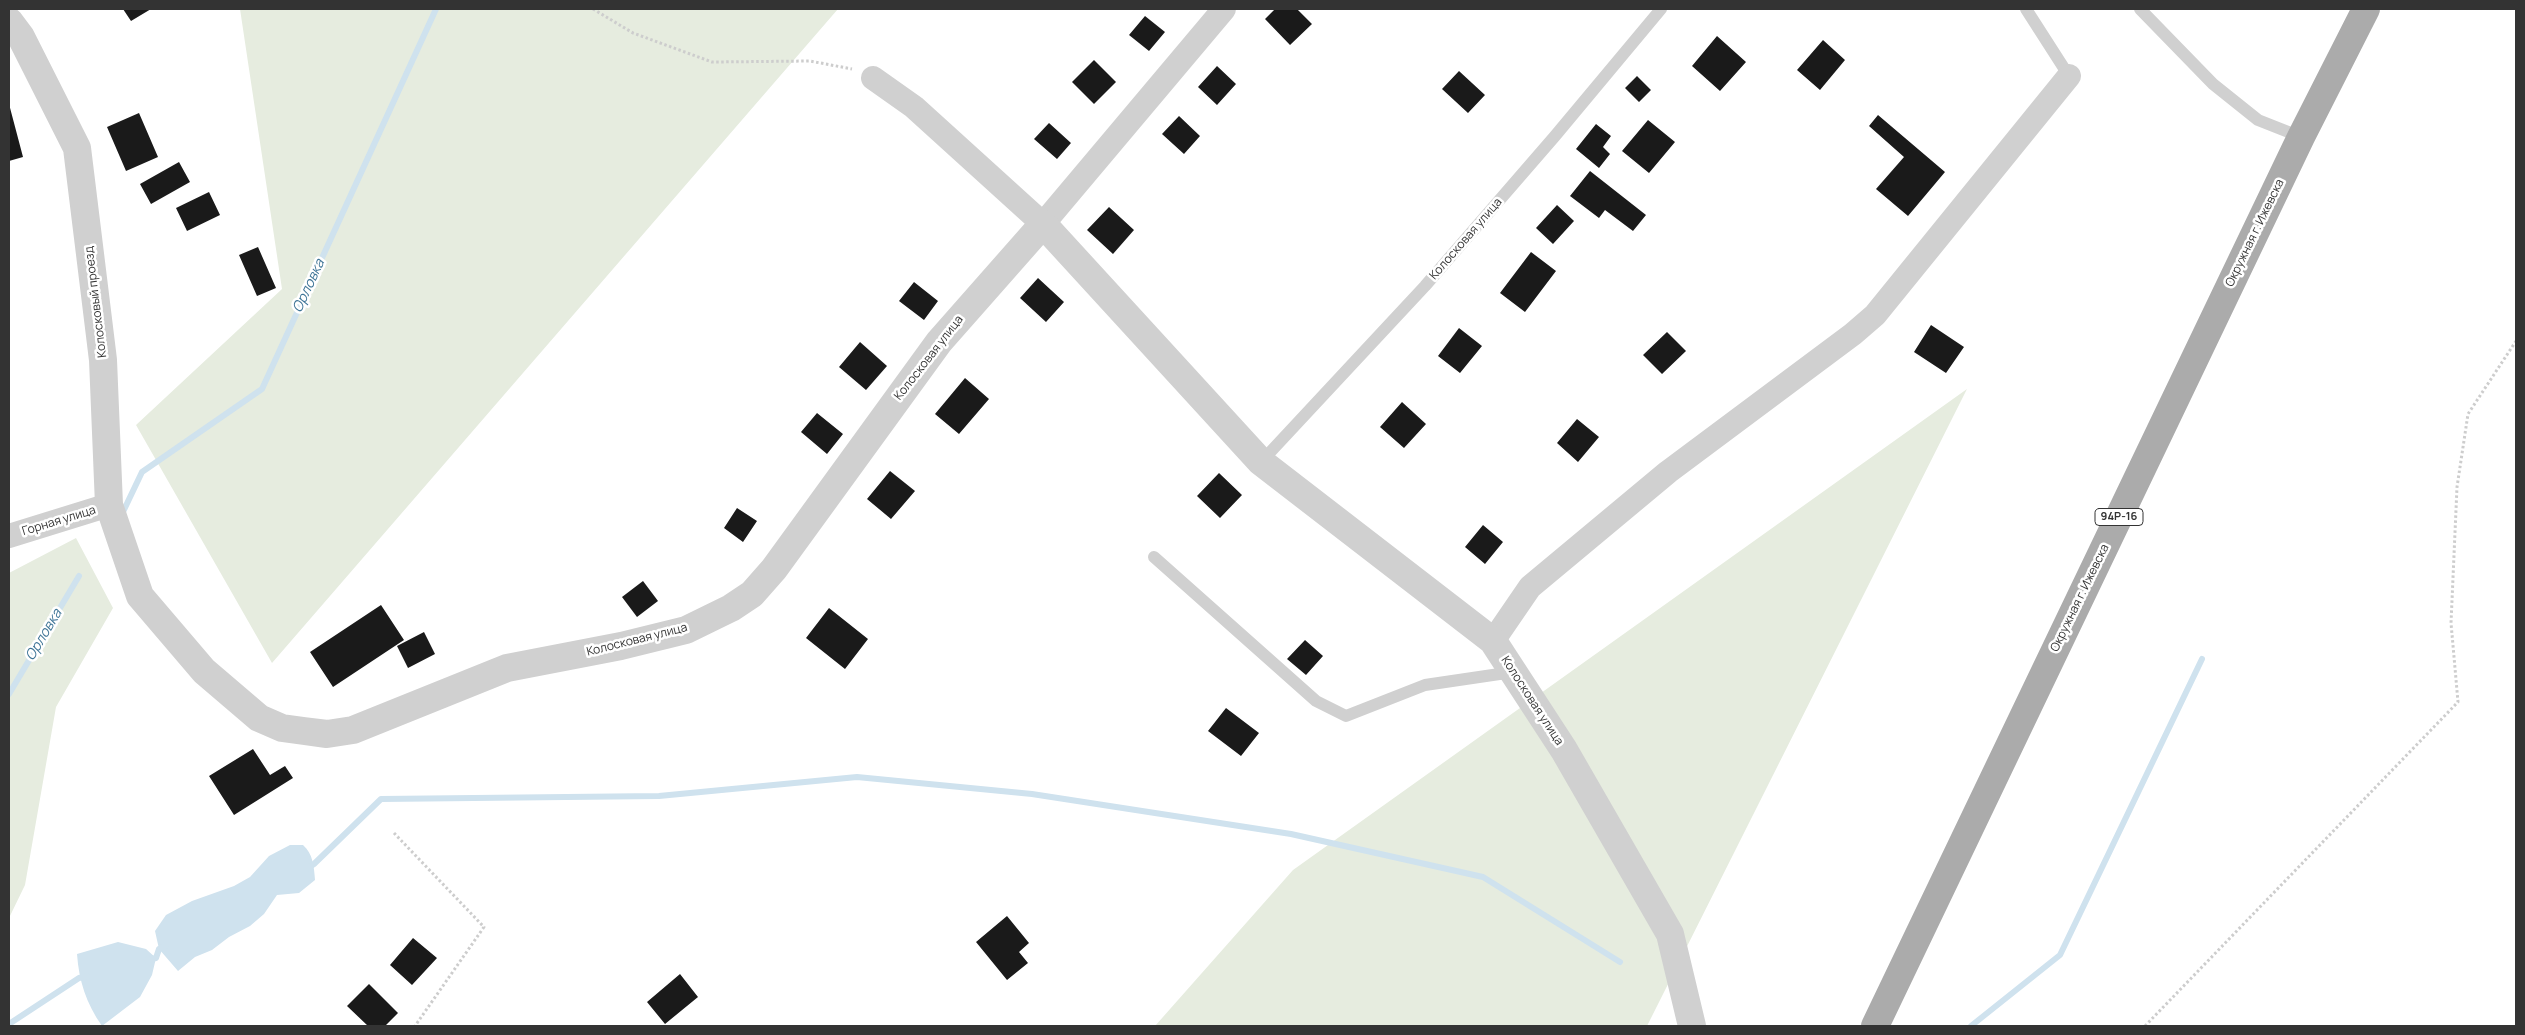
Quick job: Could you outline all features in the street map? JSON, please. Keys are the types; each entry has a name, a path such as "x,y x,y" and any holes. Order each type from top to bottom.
{"main road":[{"name":"Окружная г. Ижевска","path":"1876,1026 2301,137 2366,9"}],"street":[{"name":"Колосковая улица","path":"140,596 204,670 259,718 282,728 327,734 362,727 507,668 621,646 686,630 731,608 752,594 774,569 939,342 1043,224 1224,9"},
{"name":"Колосковый проезд","path":"9,21 21,37 77,148 103,360 109,506 140,596"},
{"path":"1493,641 1530,587 1668,472 1853,334 1875,315 2069,76"},
{"path":"873,78 914,107 1043,224"},
{"name":"Колосковая улица","path":"1043,224 1261,462 1493,641 1564,750 1670,934 1692,1026"},
{"name":"Горная улица","path":"9,536 109,506"}],"lane":[{"name":"Колосковая улица","path":"1261,462 1425,286 1555,136 1661,9"},
{"path":"2026,9 2069,76"},
{"path":"2140,9 2220,90 2258,120 2301,137"},
{"path":"1154,557 1316,701 1346,716 1425,685 1513,672"}],"path":[{"path":"593,9 633,33 712,62 810,61 852,69 873,78"},
{"path":"2145,1026 2458,702 2451,623 2457,487 2468,414 2516,340"},
{"path":"394,833 484,927 414,1026"}],"shaded area":[{"path":"240,9 838,9 272,663 136,425 282,289"},
{"path":"1967,389 1647,1026 1155,1026 1293,870"},
{"path":"76,538 113,608 56,707 25,885 9,918 9,573"}],"water":[{"path":"290,845 303,845 309,852 315,880 299,893 277,895 264,914 250,926 229,937 212,950 195,957 178,971 159,949 155,931 166,915 192,901 234,886 250,877 269,856"},
{"path":"118,942 146,949 156,958 152,975 140,997 102,1026 84,991 77,954"}],"building":[{"path":"123,9 151,9 131,21"},
{"path":"1275,9 1297,9 1312,24 1290,45 1265,19"},
{"path":"1145,16 1165,32 1149,51 1129,35"},
{"path":"1717,36 1746,62 1720,91 1692,66"},
{"path":"1823,40 1845,60 1820,90 1797,70"},
{"path":"1094,60 1116,82 1094,104 1072,82"},
{"path":"1217,66 1236,84 1217,105 1198,87"},
{"path":"1459,71 1485,95 1468,113 1442,89"},
{"path":"1637,76 1651,90 1639,102 1625,88"},
{"path":"9,104 23,157 9,161"},
{"path":"139,113 158,157 126,171 107,127"},
{"path":"1878,115 1945,172 1908,216 1876,189 1904,157 1869,126"},
{"path":"1179,116 1200,136 1184,154 1162,134"},
{"path":"1648,120 1675,142 1649,173 1622,151"},
{"path":"1049,123 1071,143 1057,159 1034,139"},
{"path":"1596,124 1611,136 1603,147 1610,154 1599,168 1576,149"},
{"path":"179,162 190,182 151,204 140,184"},
{"path":"1590,171 1646,215 1633,231 1605,210 1599,218 1570,196"},
{"path":"209,192 220,215 187,231 176,208"},
{"path":"1557,205 1574,221 1553,244 1536,228"},
{"path":"1109,207 1134,230 1113,254 1087,230"},
{"path":"258,247 276,288 257,296 239,255"},
{"path":"1531,252 1556,271 1525,312 1500,293"},
{"path":"1038,278 1064,302 1046,322 1020,298"},
{"path":"914,282 938,301 924,320 899,301"},
{"path":"1931,325 1964,347 1946,373 1914,352"},
{"path":"1459,328 1482,346 1460,373 1438,356"},
{"path":"1667,332 1686,351 1662,374 1643,355"},
{"path":"860,342 887,366 866,390 839,367"},
{"path":"965,378 989,399 959,434 935,414"},
{"path":"1402,402 1426,424 1404,448 1380,427"},
{"path":"817,413 843,434 827,454 801,432"},
{"path":"1577,419 1599,437 1578,462 1557,443"},
{"path":"890,471 915,491 891,519 867,499"},
{"path":"1219,473 1242,495 1220,518 1197,496"},
{"path":"737,508 757,521 743,542 724,528"},
{"path":"1483,525 1503,542 1485,564 1465,547"},
{"path":"643,581 658,601 637,617 622,597"},
{"path":"381,605 404,640 333,687 310,652"},
{"path":"829,608 868,639 845,669 806,638"},
{"path":"424,632 435,654 408,668 397,646"},
{"path":"1305,640 1323,656 1306,675 1287,659"},
{"path":"1226,708 1259,733 1241,756 1208,731"},
{"path":"253,749 270,775 285,766 293,778 234,815 209,776"},
{"path":"1007,916 1029,943 1019,952 1028,963 1007,980 976,942"},
{"path":"413,938 437,958 412,985 390,965"},
{"path":"680,974 698,997 665,1024 647,1002"},
{"path":"369,984 398,1013 385,1026 368,1026 347,1006"}],"waterway":[{"name":"Орловка","path":"122,514 142,472 262,389 436,9"},
{"name":"Орловка","path":"9,694 79,576"},
{"path":"1971,1026 2060,955 2202,659"},
{"path":"308,868 381,799 659,796 857,777 1032,794 1291,834 1483,877 1620,962"},
{"path":"147,960 156,958 159,949 165,946"},
{"path":"9,1024 79,978 87,976"}]}
